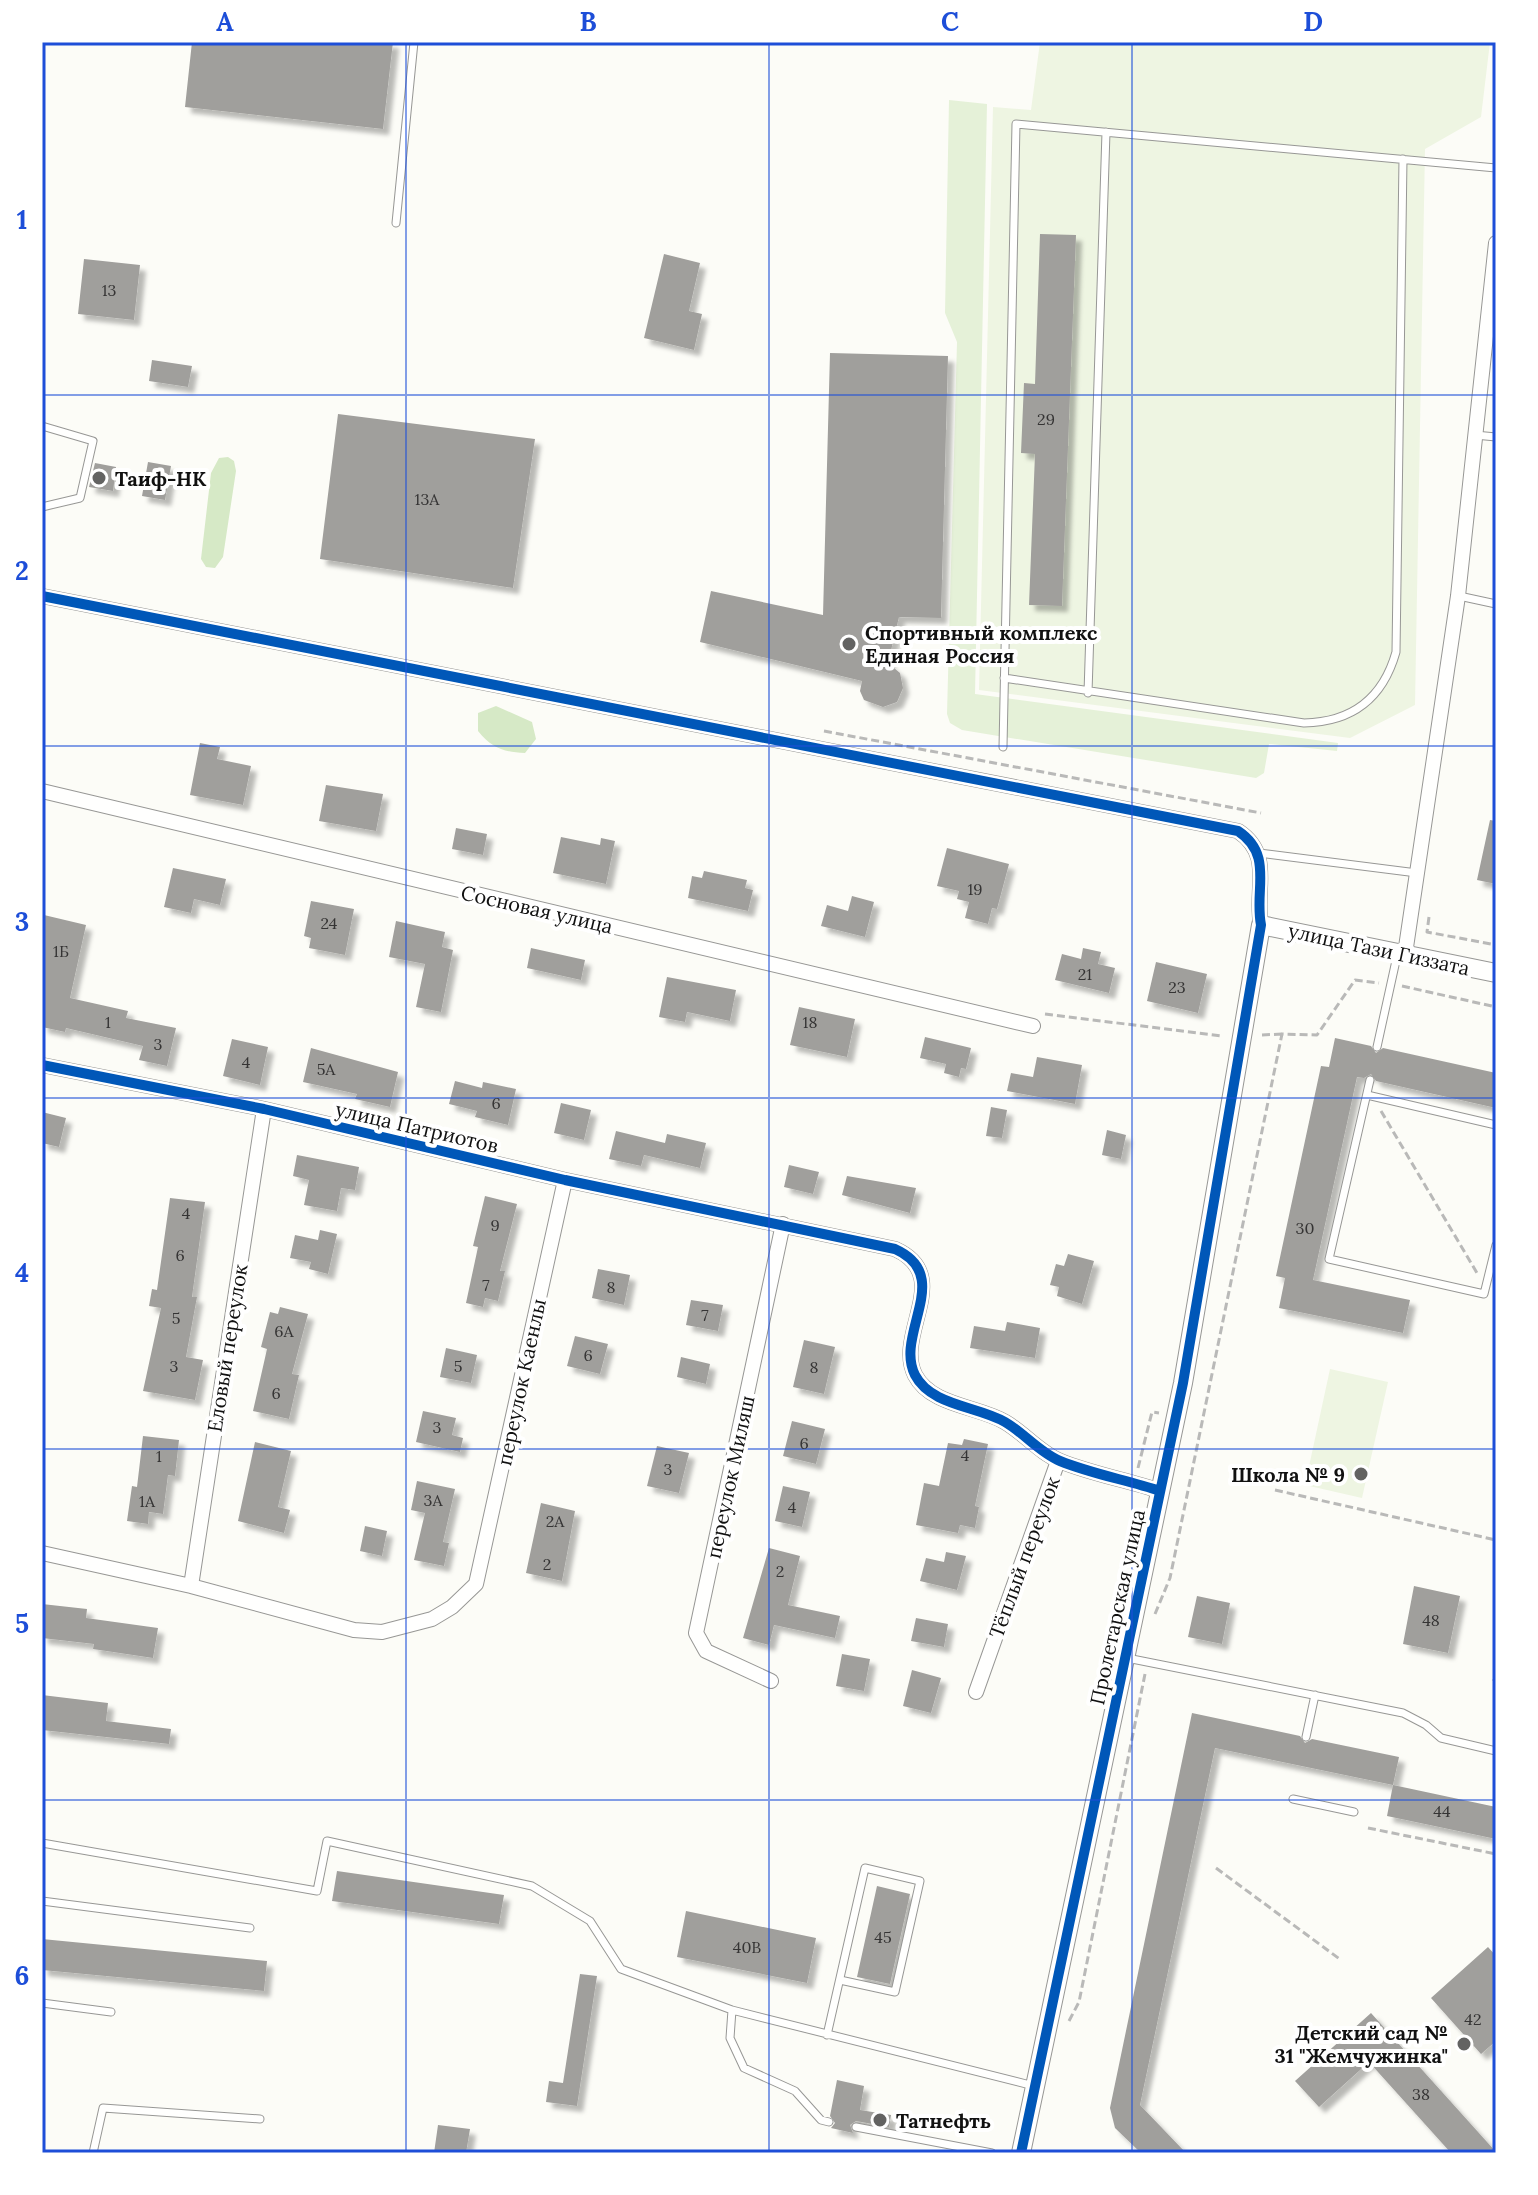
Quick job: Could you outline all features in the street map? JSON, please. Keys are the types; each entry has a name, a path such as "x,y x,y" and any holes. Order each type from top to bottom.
{"street":[{"path":"1401,953 1417,873 1458,596 1496,243"},
{"path":"42,596 1238,831 1259,853 1263,874 1257,903 1261,925"},
{"name":"Сосновая улица","path":"42,791 1033,1026"},
{"name":"улица Тази Гиззата","path":"1261,925 1496,973"},
{"name":"Пролетарская улица","path":"1021,2153 1185,1367 1261,925"},
{"name":"улица Патриотов","path":"42,1065 264,1109 783,1228"},
{"name":"Еловый переулок","path":"191,1586 264,1109"},
{"name":"переулок Каенлы","path":"191,1586 354,1630 382,1632 432,1619 452,1607 476,1584 565,1180"},
{"name":"Тёплый переулок","path":"783,1228 906,1254 919,1270 922,1280 911,1359 917,1379 934,1395 1004,1421 1058,1461 976,1692"},
{"name":"переулок Миляш","path":"771,1681 706,1651 696,1633 783,1228"},
{"path":"1058,1461 1160,1491"},
{"path":"42,1553 191,1586"}],"lane":[{"path":"396,223 414,42"},
{"path":"1003,747 1016,124 1496,168"},
{"path":"1088,693 1106,132"},
{"path":"1004,678 1088,693 1323,723 1365,706 1390,674 1396,652 1403,159"},
{"path":"42,426 93,441 80,498 42,507"},
{"path":"1475,435 1496,437"},
{"path":"1458,596 1496,604"},
{"path":"1259,853 1417,873"},
{"path":"1377,1047 1401,953"},
{"path":"1370,1080 1370,1096 1329,1259 1484,1294 1496,1245"},
{"path":"1370,1096 1496,1125"},
{"path":"1125,1657 1403,1713 1426,1725 1441,1738 1496,1751"},
{"path":"1306,1737 1315,1695"},
{"path":"1293,1799 1354,1812"},
{"path":"42,1843 317,1891 327,1841 532,1886 590,1921 621,1969 732,2010 1034,2086"},
{"path":"827,2035 865,1868 920,1881 895,1992 840,1980"},
{"path":"42,1901 250,1928"},
{"path":"42,2003 111,2012"},
{"path":"732,2010 730,2038 744,2068 795,2091 821,2120 829,2122"},
{"path":"93,2153 103,2108 260,2119"},
{"path":"856,2127 992,2153"}],"path":[{"path":"1033,1026 1048,1011 1209,1037 1317,1035 1355,980 1391,984 1496,1007"},
{"path":"1153,1619 1170,1578 1282,1034"},
{"path":"1370,1096 1486,1289"},
{"path":"1275,1490 1496,1540"},
{"path":"1066,2026 1079,2002 1148,1662"},
{"path":"1368,1828 1496,1854"},
{"path":"1216,1868 1341,1960"}],"green space":[{"path":"1040,42 1490,42 1481,117 1425,149 1415,705 1350,738 979,690 993,107 1031,110"},
{"path":"949,100 987,104 975,694 1338,743 1337,751 1269,744 1264,773 1256,778 962,730 950,723 947,714 957,342 945,313"},
{"path":"228,457 234,461 236,471 223,557 215,568 206,567 201,559 211,473 219,458"},
{"path":"496,706 532,722 536,739 525,753 498,748 478,731 478,713"},
{"path":"1330,1369 1388,1382 1362,1498 1305,1485"}],"building":[{"path":"192,42 393,42 383,129 185,107"},
{"path":"1040,234 1076,235 1062,606 1029,605 1035,454 1021,453 1024,383 1035,384"},
{"path":"664,254 700,263 689,311 702,314 694,350 644,338"},
{"path":"84,259 140,265 134,320 78,314"},
{"path":"830,353 948,356 941,618 899,617 888,663 900,673 903,688 897,702 883,707 864,700 860,691 862,681 700,642 711,591 823,615"},
{"path":"152,360 192,366 188,387 149,381"},
{"path":"338,414 535,439 513,588 320,559"},
{"path":"148,462 171,466 165,500 142,496"},
{"path":"95,463 116,467 113,491 89,487"},
{"path":"200,743 220,747 217,759 251,766 243,805 190,795"},
{"path":"326,785 383,794 376,831 319,821"},
{"path":"1490,820 1496,821 1496,884 1477,880"},
{"path":"456,828 487,834 483,855 452,849"},
{"path":"561,837 600,845 601,838 615,841 606,884 553,873"},
{"path":"947,848 1009,864 997,909 992,908 988,924 965,918 969,902 957,899 959,891 937,886"},
{"path":"173,868 226,879 220,905 194,899 191,913 164,907"},
{"path":"704,871 747,880 745,888 753,890 748,911 688,898 692,876 702,878"},
{"path":"852,896 874,902 865,937 821,926 827,905 848,911"},
{"path":"311,901 354,909 345,955 309,948 311,938 304,936"},
{"path":"44,915 86,925 70,998 128,1011 126,1018 176,1028 167,1066 139,1060 143,1046 66,1028 65,1032 42,1027"},
{"path":"396,921 445,932 442,947 453,950 441,1012 416,1007 425,964 389,957"},
{"path":"531,948 585,960 581,980 527,968"},
{"path":"1083,948 1101,952 1098,964 1115,968 1109,993 1055,980 1062,954 1081,959"},
{"path":"1156,962 1207,974 1198,1013 1147,1001"},
{"path":"667,977 736,990 730,1021 687,1012 685,1022 659,1017"},
{"path":"799,1007 855,1019 847,1057 790,1045"},
{"path":"925,1037 971,1048 966,1069 961,1068 959,1077 944,1073 946,1064 920,1058"},
{"path":"1335,1038 1371,1046 1376,1053 1383,1048 1496,1073 1496,1108 1376,1081 1371,1074 1364,1078 1357,1077 1313,1280 1410,1300 1403,1333 1279,1308 1285,1278 1276,1276 1321,1066 1329,1067"},
{"path":"232,1039 268,1047 260,1085 223,1076"},
{"path":"311,1048 398,1072 390,1107 355,1099 357,1094 303,1082"},
{"path":"1037,1057 1082,1065 1075,1104 1007,1091 1011,1073 1033,1077"},
{"path":"455,1081 482,1088 483,1082 516,1089 508,1125 475,1117 477,1111 449,1104"},
{"path":"561,1103 591,1110 584,1140 554,1133"},
{"path":"991,1107 1007,1110 1002,1138 986,1136"},
{"path":"42,1112 66,1118 59,1147 42,1143"},
{"path":"1107,1130 1126,1135 1121,1159 1102,1155"},
{"path":"616,1131 665,1143 667,1134 706,1143 700,1168 644,1155 641,1166 609,1159"},
{"path":"297,1155 359,1167 355,1190 341,1188 337,1211 304,1205 309,1180 293,1176"},
{"path":"789,1165 819,1172 813,1194 784,1187"},
{"path":"847,1176 916,1188 910,1213 842,1195"},
{"path":"485,1196 517,1204 500,1271 505,1271 498,1301 485,1298 483,1307 466,1303 478,1247 473,1246"},
{"path":"170,1198 205,1202 192,1297 197,1297 186,1357 203,1360 195,1400 143,1391 161,1308 149,1306 152,1289 157,1290"},
{"path":"320,1230 337,1234 328,1274 309,1269 311,1262 290,1258 295,1235 318,1240"},
{"path":"1068,1254 1094,1261 1082,1304 1057,1296 1059,1287 1050,1285 1056,1264 1064,1266"},
{"path":"598,1269 630,1275 624,1305 592,1298"},
{"path":"691,1300 723,1305 718,1331 686,1325"},
{"path":"280,1307 308,1314 292,1374 299,1375 289,1419 253,1411 267,1349 261,1347 270,1312 278,1314"},
{"path":"1007,1322 1040,1328 1035,1358 970,1348 974,1326 1005,1331"},
{"path":"575,1336 608,1344 600,1374 567,1366"},
{"path":"804,1340 835,1347 824,1394 793,1387"},
{"path":"446,1348 477,1355 471,1383 440,1377"},
{"path":"681,1357 710,1364 706,1384 677,1377"},
{"path":"423,1411 456,1418 452,1435 463,1438 460,1452 416,1442"},
{"path":"792,1421 825,1429 816,1464 783,1456"},
{"path":"143,1436 179,1440 175,1476 168,1475 163,1514 149,1512 148,1524 127,1521 132,1486 137,1487"},
{"path":"964,1439 988,1444 975,1506 979,1507 975,1528 960,1525 958,1533 916,1525 924,1483 939,1486 948,1443 962,1445"},
{"path":"255,1442 291,1451 278,1507 290,1510 284,1533 238,1521"},
{"path":"657,1446 689,1453 679,1493 647,1486"},
{"path":"417,1481 455,1489 443,1542 449,1543 444,1566 414,1560 425,1513 411,1510"},
{"path":"783,1486 810,1492 802,1527 775,1521"},
{"path":"541,1503 575,1511 562,1581 526,1573"},
{"path":"365,1526 387,1531 382,1556 360,1551"},
{"path":"769,1548 800,1556 788,1605 840,1616 835,1638 774,1625 769,1645 743,1638"},
{"path":"946,1552 966,1556 957,1590 920,1581 926,1558 944,1562"},
{"path":"1414,1586 1460,1596 1448,1653 1403,1644"},
{"path":"1197,1596 1230,1603 1222,1644 1188,1637"},
{"path":"42,1604 87,1609 86,1618 158,1628 153,1658 93,1649 94,1644 42,1638"},
{"path":"916,1618 948,1624 944,1647 911,1641"},
{"path":"842,1654 870,1659 864,1691 836,1686"},
{"path":"912,1670 941,1678 931,1713 903,1706"},
{"path":"42,1695 108,1703 106,1721 171,1729 169,1744 42,1730"},
{"path":"1192,1713 1300,1736 1305,1743 1312,1739 1399,1757 1393,1785 1215,1748 1140,2105 1186,2153 1141,2153 1115,2128 1110,2108"},
{"path":"1393,1785 1496,1807 1496,1839 1387,1816"},
{"path":"337,1871 504,1895 499,1924 332,1901"},
{"path":"877,1886 910,1894 890,1984 857,1977"},
{"path":"686,1911 816,1938 807,1983 677,1957"},
{"path":"42,1939 267,1961 264,1991 42,1970"},
{"path":"1488,1947 1496,1956 1496,2041 1481,2054 1431,1998"},
{"path":"580,1974 597,1976 577,2106 546,2102 549,2081 563,2083"},
{"path":"1371,2013 1496,2153 1451,2153 1369,2062 1319,2107 1295,2081"},
{"path":"837,2080 864,2086 860,2110 891,2115 889,2127 856,2121 850,2125 853,2133 831,2128 835,2123 830,2116"},
{"path":"438,2125 470,2129 466,2153 434,2153"}],"cycle path":[{"path":"42,596 1238,831 1256,851 1260,874 1261,925 1183,1383 1021,2153"},
{"path":"42,1065 264,1109 565,1180 895,1249 912,1260 920,1274 922,1290 911,1342 911,1359 915,1375 922,1385 943,1399 1005,1422 1060,1461 1160,1491"}],"place":[{"name":"Таиф-НК","path":"99,478"},
{"name":"Спортивный комплекс Единая Россия","path":"849,644"},
{"name":"Школа № 9","path":"1361,1474"},
{"name":"Детский сад № 31 \"Жемчужинка\"","path":"1464,2044"},
{"name":"Татнефть","path":"880,2120"}]}
